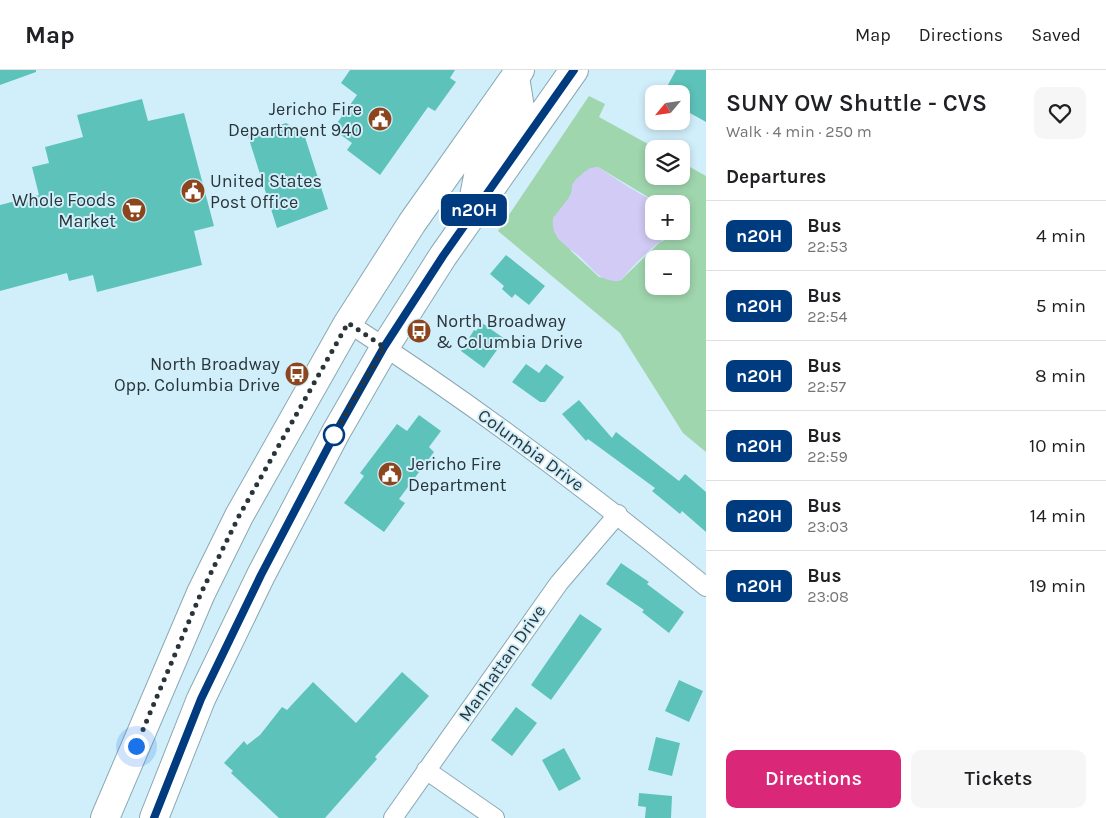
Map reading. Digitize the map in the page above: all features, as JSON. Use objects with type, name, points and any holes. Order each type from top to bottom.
[{"type":"main road","points":[[154,818],[201,699],[261,575],[336,432],[384,347],[471,215],[574,70]]},
{"type":"main road","points":[[471,215],[481,161],[520,108],[517,74]]},
{"type":"main road","points":[[105,818],[201,593],[239,516],[348,323],[412,223],[517,74]]},
{"type":"street","name":"Columbia Drive","points":[[348,323],[498,424],[618,514],[706,587]]},
{"type":"street","name":"Manhattan Drive","points":[[393,818],[559,583],[618,514]]},
{"type":"street","points":[[426,770],[495,818]]},
{"type":"green space","points":[[589,96],[605,104],[599,117],[645,142],[645,185],[690,185],[690,167],[706,176],[706,452],[683,433],[620,333],[498,231]],"holes":[[[598,167],[645,195],[690,195],[690,240],[665,240],[660,242],[652,250],[690,250],[690,295],[645,295],[645,257],[621,280],[599,277],[571,251],[553,218],[567,202],[577,181],[592,168]]]},
{"type":"shaded area","points":[[598,167],[645,196],[645,240],[664,240],[650,250],[645,250],[645,255],[620,281],[612,281],[601,277],[578,255],[563,244],[554,231],[553,218],[571,195],[572,185],[576,179],[590,168]]},
{"type":"building","points":[[0,70],[36,70],[36,72],[0,85]]},
{"type":"building","name":"Jericho Fire Department 940","points":[[350,70],[455,70],[450,78],[456,82],[435,111],[428,107],[380,175],[347,150],[352,143],[341,135],[343,131],[335,126],[357,95],[341,83]]},
{"type":"building","points":[[676,70],[706,70],[706,122],[690,113],[690,85],[668,85]]},
{"type":"building","points":[[142,99],[148,121],[184,113],[214,226],[194,231],[202,265],[97,292],[93,275],[69,281],[67,273],[0,291],[0,205],[39,195],[32,167],[49,163],[45,147],[83,137],[77,115]]},
{"type":"building","points":[[286,123],[304,134],[328,209],[277,228],[248,136]]},
{"type":"building","points":[[506,255],[545,286],[529,305],[515,294],[512,298],[502,289],[504,286],[490,274]]},
{"type":"building","points":[[482,323],[505,339],[484,368],[461,351],[474,330],[476,331]]},
{"type":"building","points":[[526,364],[539,373],[546,364],[564,377],[545,402],[540,402],[512,382]]},
{"type":"building","points":[[579,400],[612,438],[616,432],[679,481],[685,474],[706,492],[706,532],[682,511],[680,514],[652,491],[655,488],[588,439],[586,441],[562,414]]},
{"type":"building","name":"Jericho Fire Department","points":[[419,415],[441,431],[429,447],[434,452],[399,499],[405,503],[384,532],[344,503],[364,476],[360,473],[397,424],[407,431]]},
{"type":"building","points":[[621,563],[649,582],[647,584],[684,612],[669,633],[642,612],[644,610],[606,584]]},
{"type":"building","points":[[580,614],[602,629],[551,700],[531,685]]},
{"type":"building","points":[[402,672],[429,696],[375,757],[377,759],[325,818],[279,818],[231,773],[233,771],[224,763],[244,741],[247,745],[260,735],[282,707],[287,710],[313,682],[356,723]]},
{"type":"building","points":[[679,680],[703,691],[689,722],[665,711]]},
{"type":"building","points":[[516,707],[537,723],[512,756],[491,740]]},
{"type":"building","points":[[656,737],[680,743],[672,776],[648,770]]},
{"type":"building","points":[[564,748],[581,779],[559,791],[542,760]]},
{"type":"building","points":[[639,793],[672,796],[671,818],[645,818],[646,807],[638,806]]},
{"type":"bus line","name":"n20H","points":[[154,818],[201,699],[261,575],[336,432],[384,347],[443,256],[574,70]]},
{"type":"place","name":"Jericho Fire Department 940","points":[[380,119]]},
{"type":"place","name":"United States Post Office","points":[[193,191]]},
{"type":"place","name":"Whole Foods Market","points":[[134,210]]},
{"type":"place","name":"North Broadway & Columbia Drive","points":[[419,331]]},
{"type":"place","name":"North Broadway Opp. Columbia Drive","points":[[297,374]]},
{"type":"place","name":"Jericho Fire Department","points":[[390,474]]},
{"type":"route","points":[[136,746],[201,593],[239,516],[348,323],[384,347],[334,435]]}]
